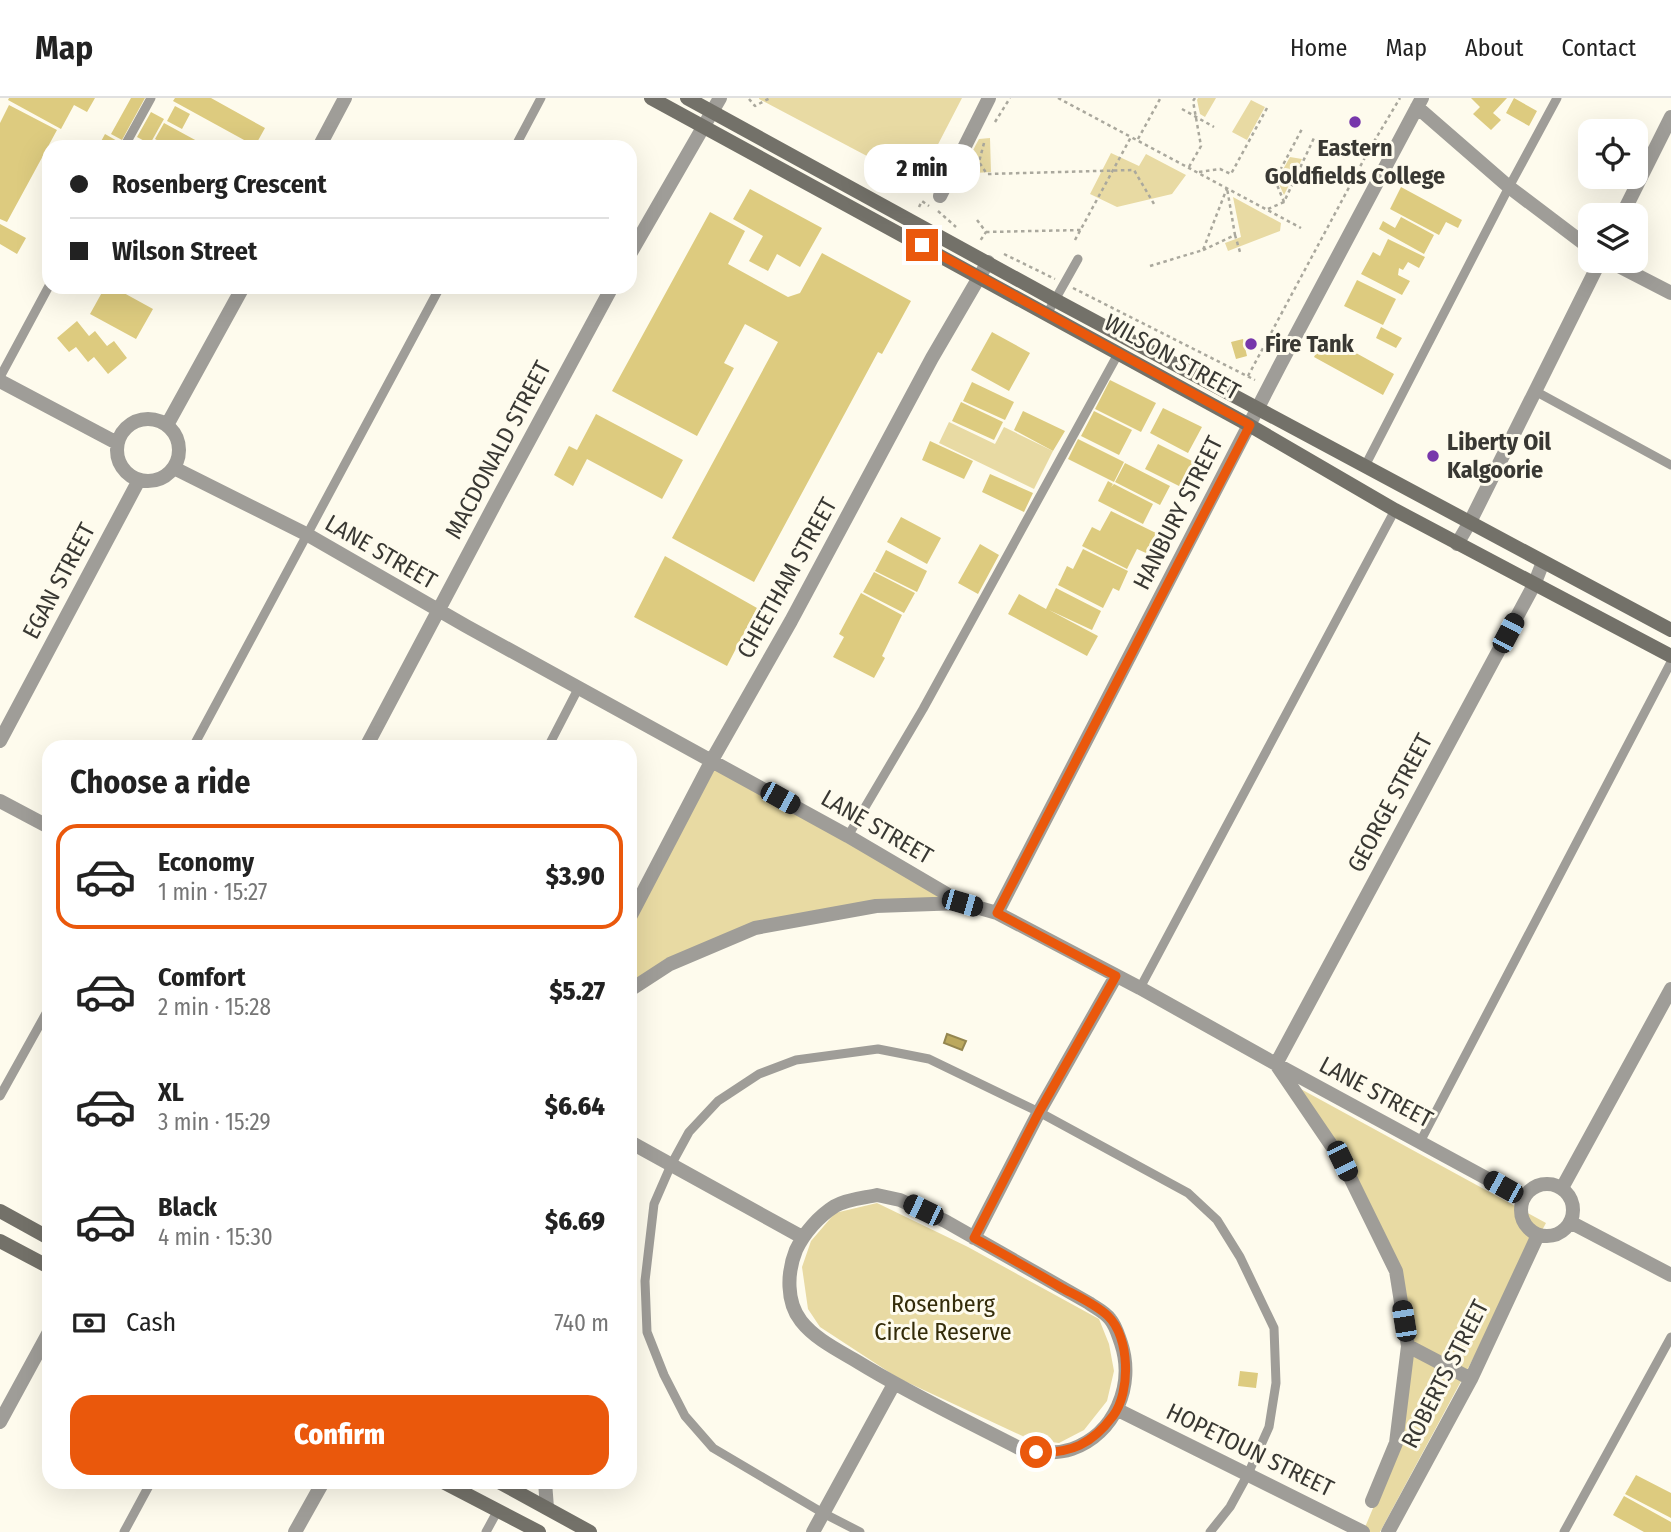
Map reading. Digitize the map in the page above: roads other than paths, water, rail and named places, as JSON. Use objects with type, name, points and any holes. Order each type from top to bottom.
[{"type":"street","points":[[323,140],[345,98]]},
{"type":"street","name":"WILSON STREET","points":[[651,98],[1250,425],[1457,544],[1671,656]]},
{"type":"street","name":"WILSON STREET","points":[[687,98],[1055,300],[1671,630]]},
{"type":"street","points":[[637,242],[720,98]]},
{"type":"street","points":[[939,203],[989,98]]},
{"type":"street","points":[[1420,103],[1509,187],[1578,238]]},
{"type":"street","name":"HANBURY STREET","points":[[997,913],[1420,103]]},
{"type":"street","points":[[1628,203],[1671,117]]},
{"type":"street","name":"CHEETHAM STREET","points":[[637,904],[712,760],[791,621],[932,358],[988,262]]},
{"type":"street","points":[[1457,544],[1594,273]]},
{"type":"street","points":[[1632,273],[1671,293]]},
{"type":"street","points":[[167,425],[239,294]]},
{"type":"street","name":"MACDONALD STREET","points":[[370,740],[608,294]]},
{"type":"street","points":[[0,379],[117,443]]},
{"type":"street","points":[[149,418],[162,422],[174,432],[179,446],[179,457],[174,468],[161,479],[139,480],[125,472],[118,462],[117,443],[121,433],[134,422],[149,418]]},
{"type":"street","name":"LANE STREET","points":[[174,468],[308,535],[438,611],[848,836],[962,903],[997,913],[1523,1198]]},
{"type":"street","name":"EGAN STREET","points":[[0,741],[139,480]]},
{"type":"street","name":"GEORGE STREET","points":[[1276,1064],[1534,585],[1543,562]]},
{"type":"street","points":[[0,800],[42,823]]},
{"type":"street","points":[[637,985],[670,964],[755,928],[876,906],[962,903]]},
{"type":"street","points":[[974,1238],[1039,1112],[1116,976]]},
{"type":"street","points":[[1562,1188],[1671,989]]},
{"type":"street","points":[[1276,1064],[1342,1161],[1396,1271],[1408,1346],[1396,1443],[1372,1501]]},
{"type":"street","points":[[637,1146],[802,1237]]},
{"type":"street","points":[[1548,1183],[1562,1188],[1574,1207],[1570,1222],[1553,1236],[1538,1235],[1522,1220],[1523,1198],[1540,1184],[1548,1183]]},
{"type":"street","points":[[877,1195],[900,1200],[974,1238],[1088,1303],[1108,1317],[1116,1329],[1126,1358],[1123,1392],[1118,1410],[1102,1430],[1073,1449],[1054,1453],[1019,1448],[894,1384],[813,1334],[800,1320],[793,1306],[789,1282],[791,1262],[802,1237],[836,1206],[877,1195]]},
{"type":"street","points":[[0,1211],[42,1234]]},
{"type":"street","points":[[1570,1222],[1671,1275]]},
{"type":"street","name":"ROBERTS STREET","points":[[1388,1532],[1471,1380],[1538,1235]]},
{"type":"street","points":[[0,1241],[42,1263]]},
{"type":"street","points":[[0,1422],[42,1345]]},
{"type":"street","points":[[1408,1346],[1471,1380]]},
{"type":"street","points":[[813,1532],[894,1384]]},
{"type":"street","name":"HOPETOUN STREET","points":[[1118,1410],[1363,1532]]},
{"type":"street","points":[[295,1532],[319,1489]]},
{"type":"street","points":[[457,1489],[539,1532]]},
{"type":"street","points":[[512,1489],[590,1532]]},
{"type":"street","points":[[546,1489],[547,1508]]},
{"type":"lane","points":[[128,140],[150,98]]},
{"type":"lane","points":[[519,140],[541,98]]},
{"type":"lane","points":[[1365,466],[1557,98]]},
{"type":"lane","points":[[1047,314],[1078,258]]},
{"type":"lane","points":[[0,379],[45,294]]},
{"type":"lane","points":[[197,740],[436,294]]},
{"type":"lane","points":[[848,836],[923,709],[1118,354]]},
{"type":"lane","points":[[1535,391],[1671,465]]},
{"type":"lane","points":[[1140,989],[1395,510]]},
{"type":"lane","points":[[1420,1142],[1671,662]]},
{"type":"lane","points":[[552,740],[578,689]]},
{"type":"lane","points":[[0,1096],[42,1021]]},
{"type":"lane","points":[[860,1532],[713,1448],[685,1416],[664,1375],[647,1332],[645,1281],[654,1204],[671,1165],[690,1132],[718,1101],[759,1074],[796,1060],[878,1049],[929,1059],[1039,1112],[1188,1193],[1217,1220],[1240,1257],[1273,1328],[1276,1382],[1269,1427],[1230,1507],[1210,1532]]},
{"type":"lane","points":[[1564,1532],[1671,1338]]},
{"type":"lane","points":[[124,1532],[147,1489]]},
{"type":"lane","points":[[486,1532],[498,1510]]},
{"type":"place","name":"Eastern Goldfields College","points":[[1355,122]]},
{"type":"place","name":"Fire Tank","points":[[1251,344]]},
{"type":"place","name":"Liberty Oil Kalgoorie","points":[[1433,456]]},
{"type":"park label","name":"Rosenberg Circle Reserve","points":[[943,1318]]}]
